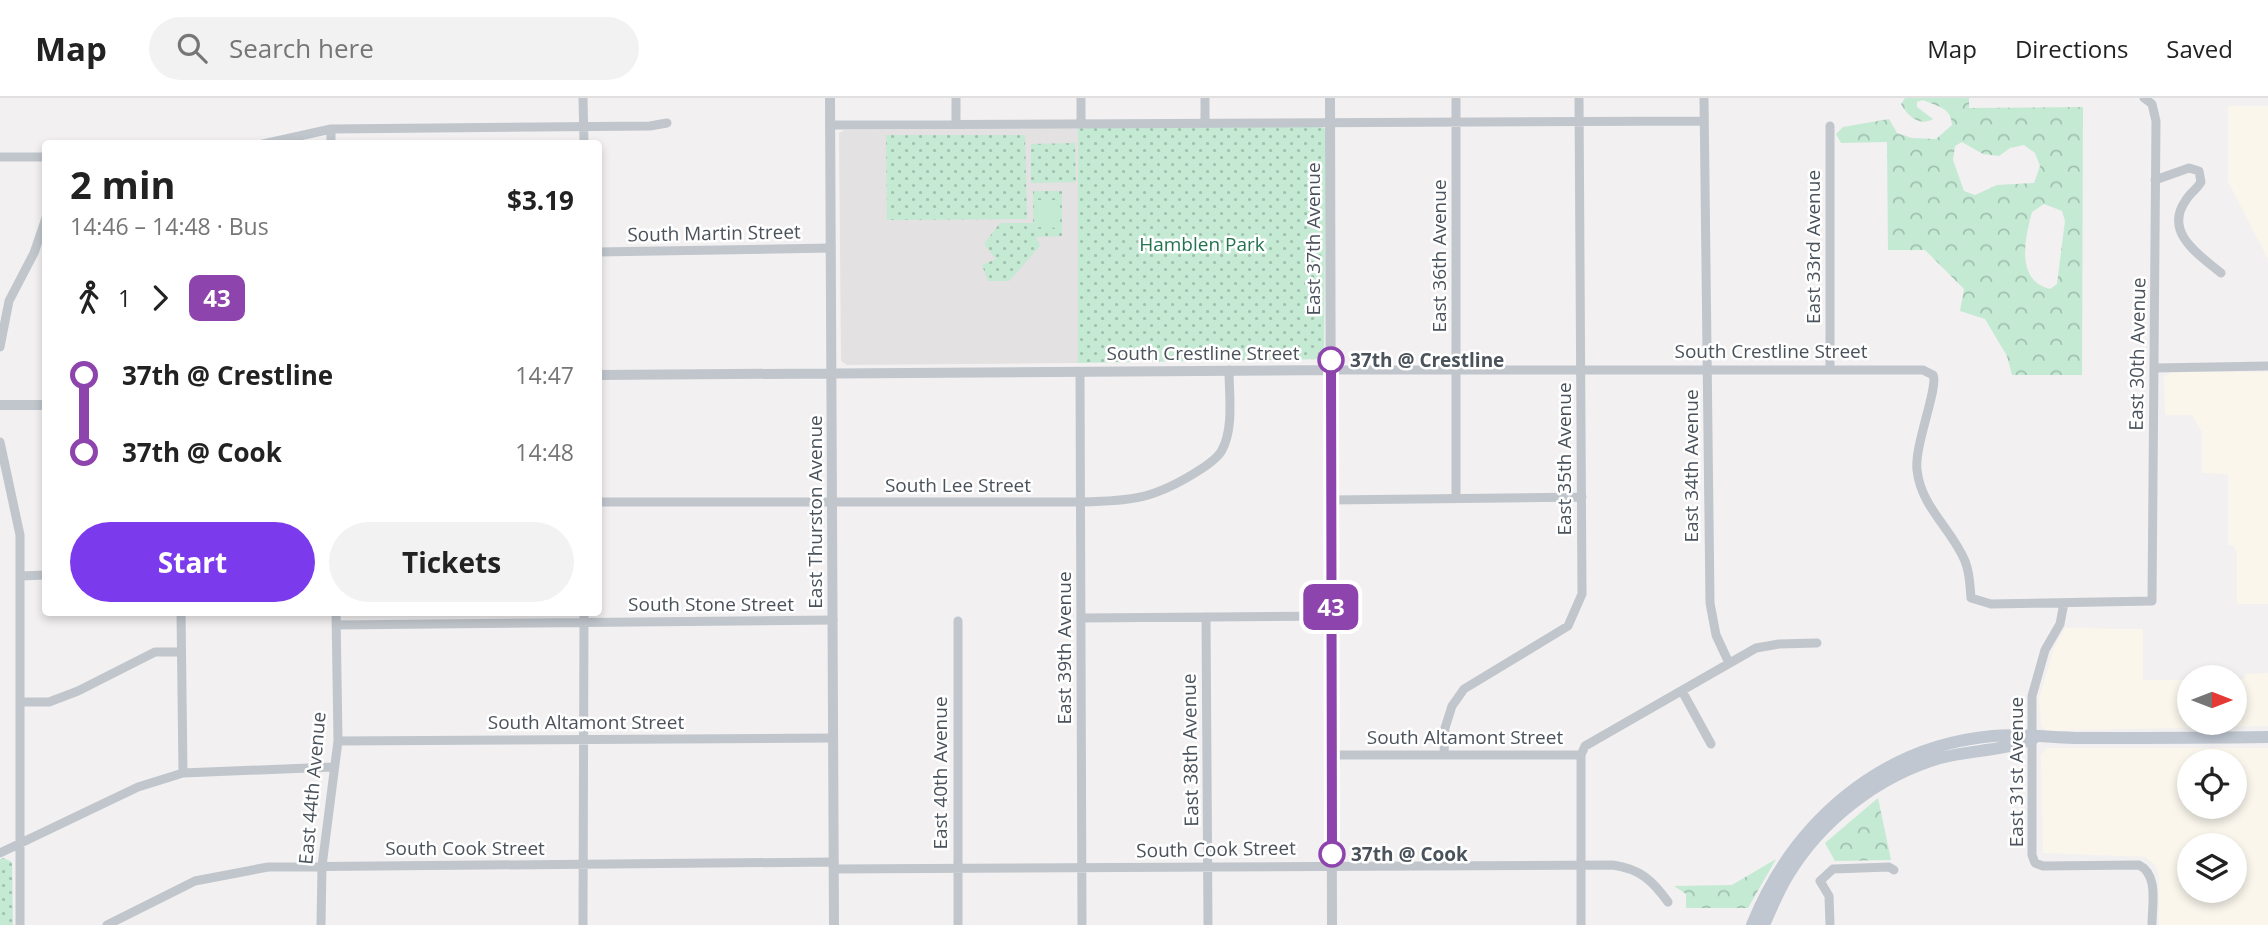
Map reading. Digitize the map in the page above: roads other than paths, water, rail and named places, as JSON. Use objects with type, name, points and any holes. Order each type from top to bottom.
[{"type":"main road","points":[[1752,925],[1762,899],[1793,848],[1817,820],[1851,790],[1885,768],[1934,748],[1992,736],[2021,735],[2034,738],[2268,737]]},
{"type":"main road","points":[[1764,925],[1787,876],[1821,833],[1848,806],[1877,786],[1938,759],[2020,744],[2034,738]]},
{"type":"street","points":[[583,98],[584,140]]},
{"type":"street","name":"East Thurston Avenue","points":[[830,98],[834,925]]},
{"type":"street","points":[[956,98],[956,124]]},
{"type":"street","points":[[1080,98],[1081,124]]},
{"type":"street","points":[[1205,98],[1205,122]]},
{"type":"street","name":"East 37th Avenue","points":[[1330,98],[1332,925]]},
{"type":"street","name":"East 36th Avenue","points":[[1456,98],[1456,498]]},
{"type":"street","name":"East 35th Avenue","points":[[1444,754],[1445,728],[1452,706],[1464,689],[1568,626],[1582,594],[1579,98]]},
{"type":"street","name":"East 34th Avenue","points":[[1704,98],[1710,603],[1716,635],[1729,663]]},
{"type":"street","name":"East 30th Avenue","points":[[2064,603],[2152,601],[2155,121],[2152,104],[2144,98]]},
{"type":"street","points":[[830,125],[1704,121]]},
{"type":"street","points":[[282,140],[331,130],[584,127],[667,123]]},
{"type":"street","name":"East 33rd Avenue","points":[[1830,126],[1830,368]]},
{"type":"street","points":[[331,130],[331,140]]},
{"type":"street","points":[[0,157],[42,157]]},
{"type":"street","points":[[2155,180],[2189,168],[2199,171],[2201,182],[2181,208],[2180,228],[2186,244],[2221,273]]},
{"type":"street","points":[[0,347],[9,301],[34,253],[42,230]]},
{"type":"street","name":"South Martin Street","points":[[602,252],[831,248]]},
{"type":"street","points":[[2155,368],[2268,366]]},
{"type":"street","name":"South Crestline Street","points":[[602,375],[1229,370],[1909,369],[1933,375],[1936,385],[1919,439],[1917,471],[1932,512],[1965,561],[1971,598],[1991,604],[2064,603]]},
{"type":"street","name":"South Lee Street","points":[[602,502],[1081,502],[1124,501],[1154,495],[1205,467],[1222,452],[1228,429],[1229,370]]},
{"type":"street","name":"East 39th Avenue","points":[[1080,372],[1083,925]]},
{"type":"street","points":[[0,405],[42,405]]},
{"type":"street","points":[[0,442],[17,512],[21,576],[20,925]]},
{"type":"street","points":[[1331,500],[1582,497]]},
{"type":"street","points":[[21,576],[42,575]]},
{"type":"street","name":"East 31st Avenue","points":[[2064,603],[2060,624],[2050,640],[2036,675],[2031,708],[2034,738],[2035,863],[2043,866],[2139,865],[2147,869],[2152,877],[2152,925]]},
{"type":"street","points":[[181,616],[183,773]]},
{"type":"street","name":"East 44th Avenue","points":[[321,925],[322,866],[332,767],[338,741],[336,616]]},
{"type":"street","points":[[1082,618],[1331,616]]},
{"type":"street","points":[[583,925],[584,617]]},
{"type":"street","name":"South Stone Street","points":[[336,625],[584,617],[833,620]]},
{"type":"street","name":"East 38th Avenue","points":[[1206,617],[1208,925]]},
{"type":"street","name":"East 40th Avenue","points":[[958,621],[958,925]]},
{"type":"street","name":"South Altamont Street","points":[[1332,755],[1581,755],[1585,746],[1756,648],[1779,643],[1817,643]]},
{"type":"street","points":[[22,702],[49,702],[78,691],[155,652],[180,652]]},
{"type":"street","points":[[1682,691],[1712,744]]},
{"type":"street","name":"South Altamont Street","points":[[338,741],[833,738]]},
{"type":"street","points":[[1581,755],[1581,925]]},
{"type":"street","points":[[0,853],[138,788],[183,773],[332,767]]},
{"type":"street","name":"South Cook Street","points":[[107,925],[195,881],[268,867],[322,866],[583,864],[1082,869],[1582,865],[1634,868],[1652,880],[1668,902]]},
{"type":"street","points":[[1830,925],[1829,896],[1820,881],[1833,869],[1889,867],[1894,870]]},
{"type":"place","name":"37th @ Crestline","points":[[1331,360]]},
{"type":"place","name":"37th @ Cook","points":[[1332,854]]},
{"type":"park label","name":"Hamblen Park","points":[[1202,244]]}]
